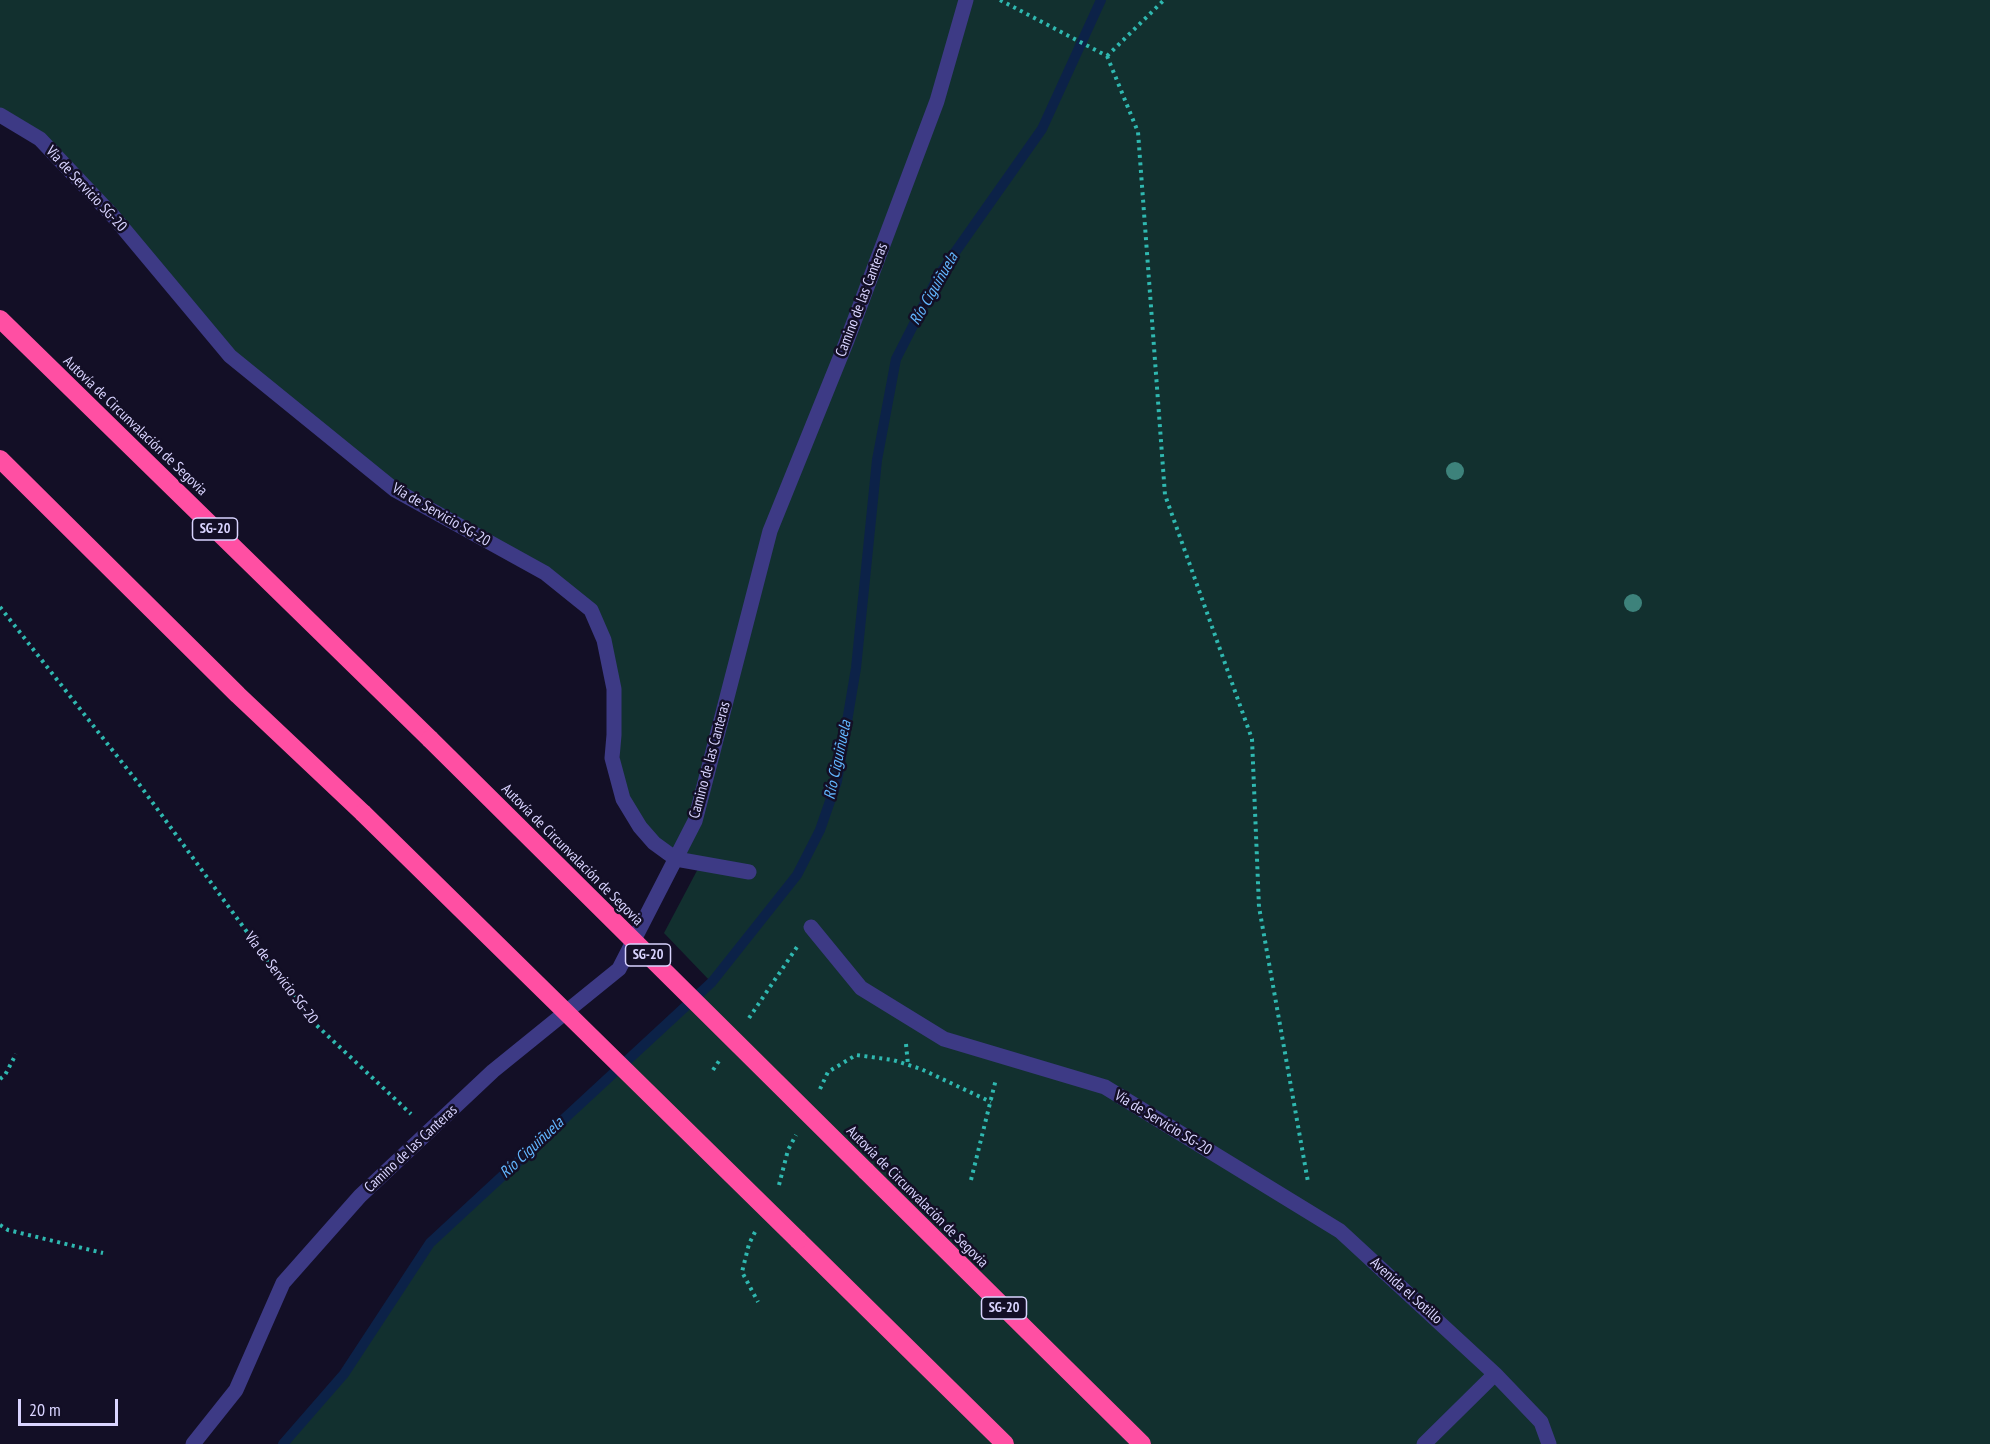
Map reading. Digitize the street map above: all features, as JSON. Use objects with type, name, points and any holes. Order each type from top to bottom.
[{"type":"highway","name":"Autovía de Circunvalación de Segovia","points":[[0,319],[430,740],[1142,1444]]},
{"type":"highway","points":[[0,459],[238,695],[363,813],[1005,1444]]},
{"type":"street","name":"Camino de las Canteras","points":[[193,1444],[236,1390],[283,1283],[360,1196],[493,1071],[619,969],[695,821],[770,531],[846,343],[937,101],[966,0]]},
{"type":"street","name":"Vía de Servicio SG-20","points":[[0,116],[40,139],[113,216],[230,356],[395,490],[545,573],[591,610],[604,640],[614,689],[612,759],[622,799],[640,827],[654,843],[676,859],[749,872]]},
{"type":"street","name":"Vía de Servicio SG-20","points":[[811,927],[861,988],[944,1039],[1105,1088],[1314,1215]]},
{"type":"street","name":"Avenida el Sotillo","points":[[1314,1215],[1340,1231],[1495,1374],[1541,1422],[1549,1444]]},
{"type":"street","points":[[1424,1444],[1495,1374]]},
{"type":"path","points":[[1000,0],[1107,56],[1138,132],[1165,495],[1252,740],[1259,907],[1314,1215]]},
{"type":"path","points":[[1107,56],[1164,0]]},
{"type":"path","name":"Vía de Servicio SG-20","points":[[0,607],[139,784],[312,1021],[429,1131]]},
{"type":"path","points":[[746,1022],[811,927]]},
{"type":"path","points":[[0,1079],[5,1075],[16,1054]]},
{"type":"path","points":[[972,1180],[1002,1057]]},
{"type":"path","points":[[713,1070],[720,1061]]},
{"type":"path","points":[[0,1226],[8,1230],[103,1253]]},
{"type":"green space","points":[[0,0],[1990,0],[1990,1444],[283,1444],[344,1374],[430,1243],[711,982],[664,933],[701,863],[676,859],[623,799],[614,689],[591,610],[545,573],[395,490],[230,356],[40,139],[0,115]]},
{"type":"waterway","name":"Río Ciguiñuela","points":[[283,1444],[344,1374],[430,1243],[712,982],[797,875],[820,830],[837,781],[856,668],[877,460],[896,359],[939,275],[1042,129],[1101,0]]}]
